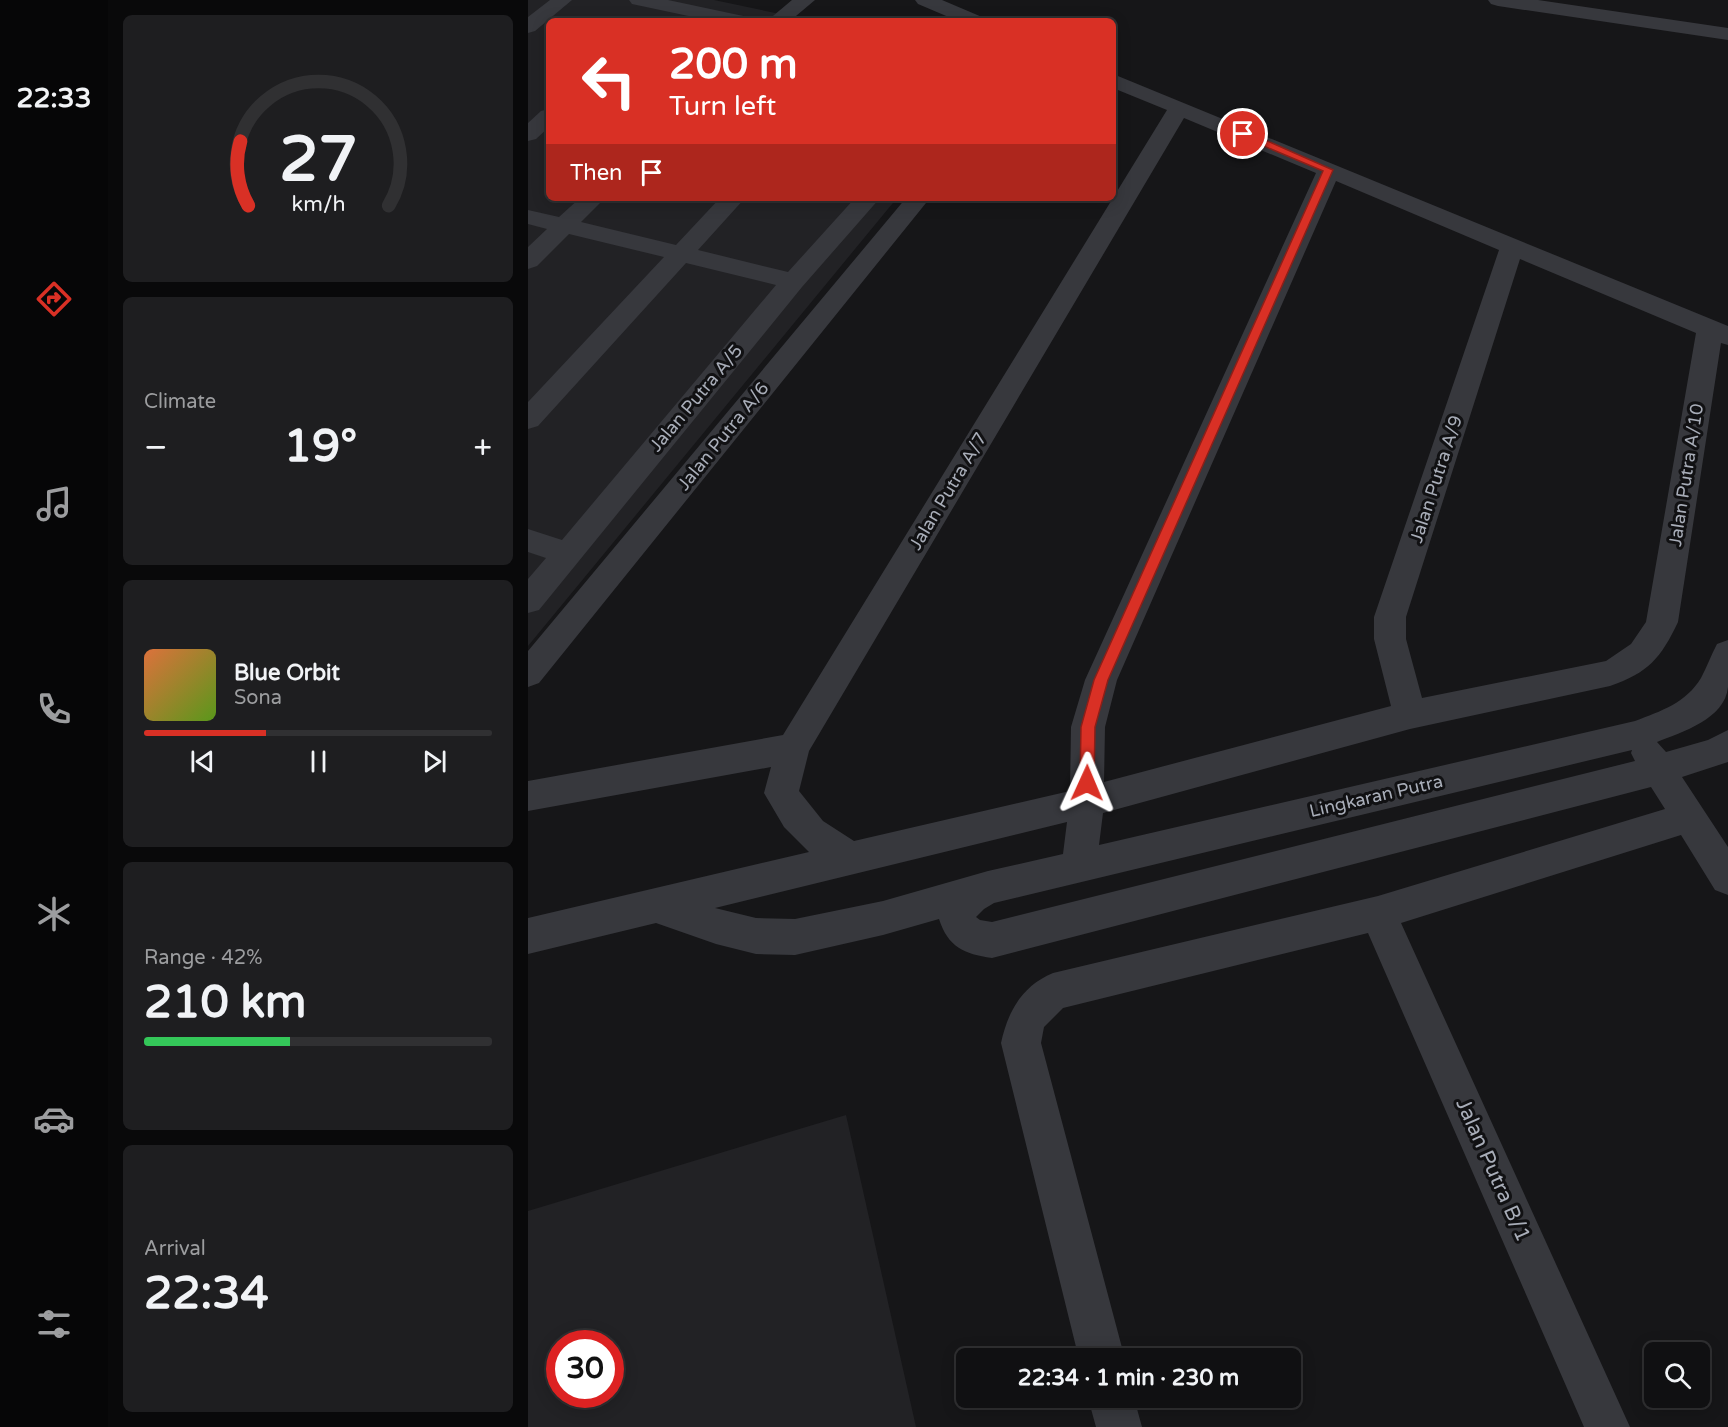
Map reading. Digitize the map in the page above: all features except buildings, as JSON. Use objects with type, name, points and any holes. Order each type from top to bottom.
[{"type":"street","points":[[528,27],[562,0]]},
{"type":"street","points":[[639,0],[726,18]]},
{"type":"street","points":[[781,18],[805,0]]},
{"type":"street","points":[[924,0],[968,18]]},
{"type":"street","points":[[1498,0],[1728,34]]},
{"type":"street","points":[[664,18],[676,8]]},
{"type":"street","points":[[1116,81],[1719,332]]},
{"type":"street","name":"Jalan Putra A/7","points":[[853,859],[820,842],[796,820],[781,793],[793,748],[1179,108]]},
{"type":"street","points":[[528,134],[546,119]]},
{"type":"street","points":[[1079,867],[1087,802],[1088,727],[1101,680],[1329,170]]},
{"type":"street","points":[[528,261],[590,201]]},
{"type":"street","points":[[528,418],[730,201]]},
{"type":"street","name":"Jalan Putra A/5","points":[[528,601],[793,281],[865,201]]},
{"type":"street","name":"Jalan Putra A/6","points":[[528,674],[916,201]]},
{"type":"street","points":[[528,217],[793,281]]},
{"type":"street","name":"Jalan Putra A/9","points":[[1410,715],[1390,639],[1390,617],[1512,246]]},
{"type":"street","name":"Jalan Putra A/10","points":[[528,936],[1087,802],[1410,715],[1610,674],[1629,666],[1651,648],[1662,622],[1719,332]]},
{"type":"street","points":[[528,540],[567,553]]},
{"type":"street","name":"Lingkaran Putra","points":[[988,888],[1636,735],[1679,719],[1697,709],[1709,696],[1728,653]]},
{"type":"street","points":[[1636,735],[1728,878]]},
{"type":"street","points":[[988,888],[963,901],[957,912],[957,921],[969,936],[979,940],[992,940],[1658,770],[1718,750],[1728,744]]},
{"type":"street","points":[[528,796],[793,748]]},
{"type":"street","points":[[1098,1348],[1021,1043],[1025,1020],[1035,1006],[1053,992],[1378,913],[1689,817]]},
{"type":"street","points":[[655,905],[716,926],[756,936],[795,937],[883,918],[988,888]]},
{"type":"street","name":"Jalan Putra B/1","points":[[1378,913],[1607,1427]]},
{"type":"street","points":[[1114,1408],[1119,1427]]},
{"type":"shaded area","points":[[528,0],[714,0],[799,18],[546,18],[546,201],[895,201],[528,646]]},
{"type":"shaded area","points":[[846,1115],[916,1427],[528,1427],[528,1211]]},
{"type":"route","points":[[1087,783],[1088,727],[1101,680],[1329,170],[1243,134]]}]
